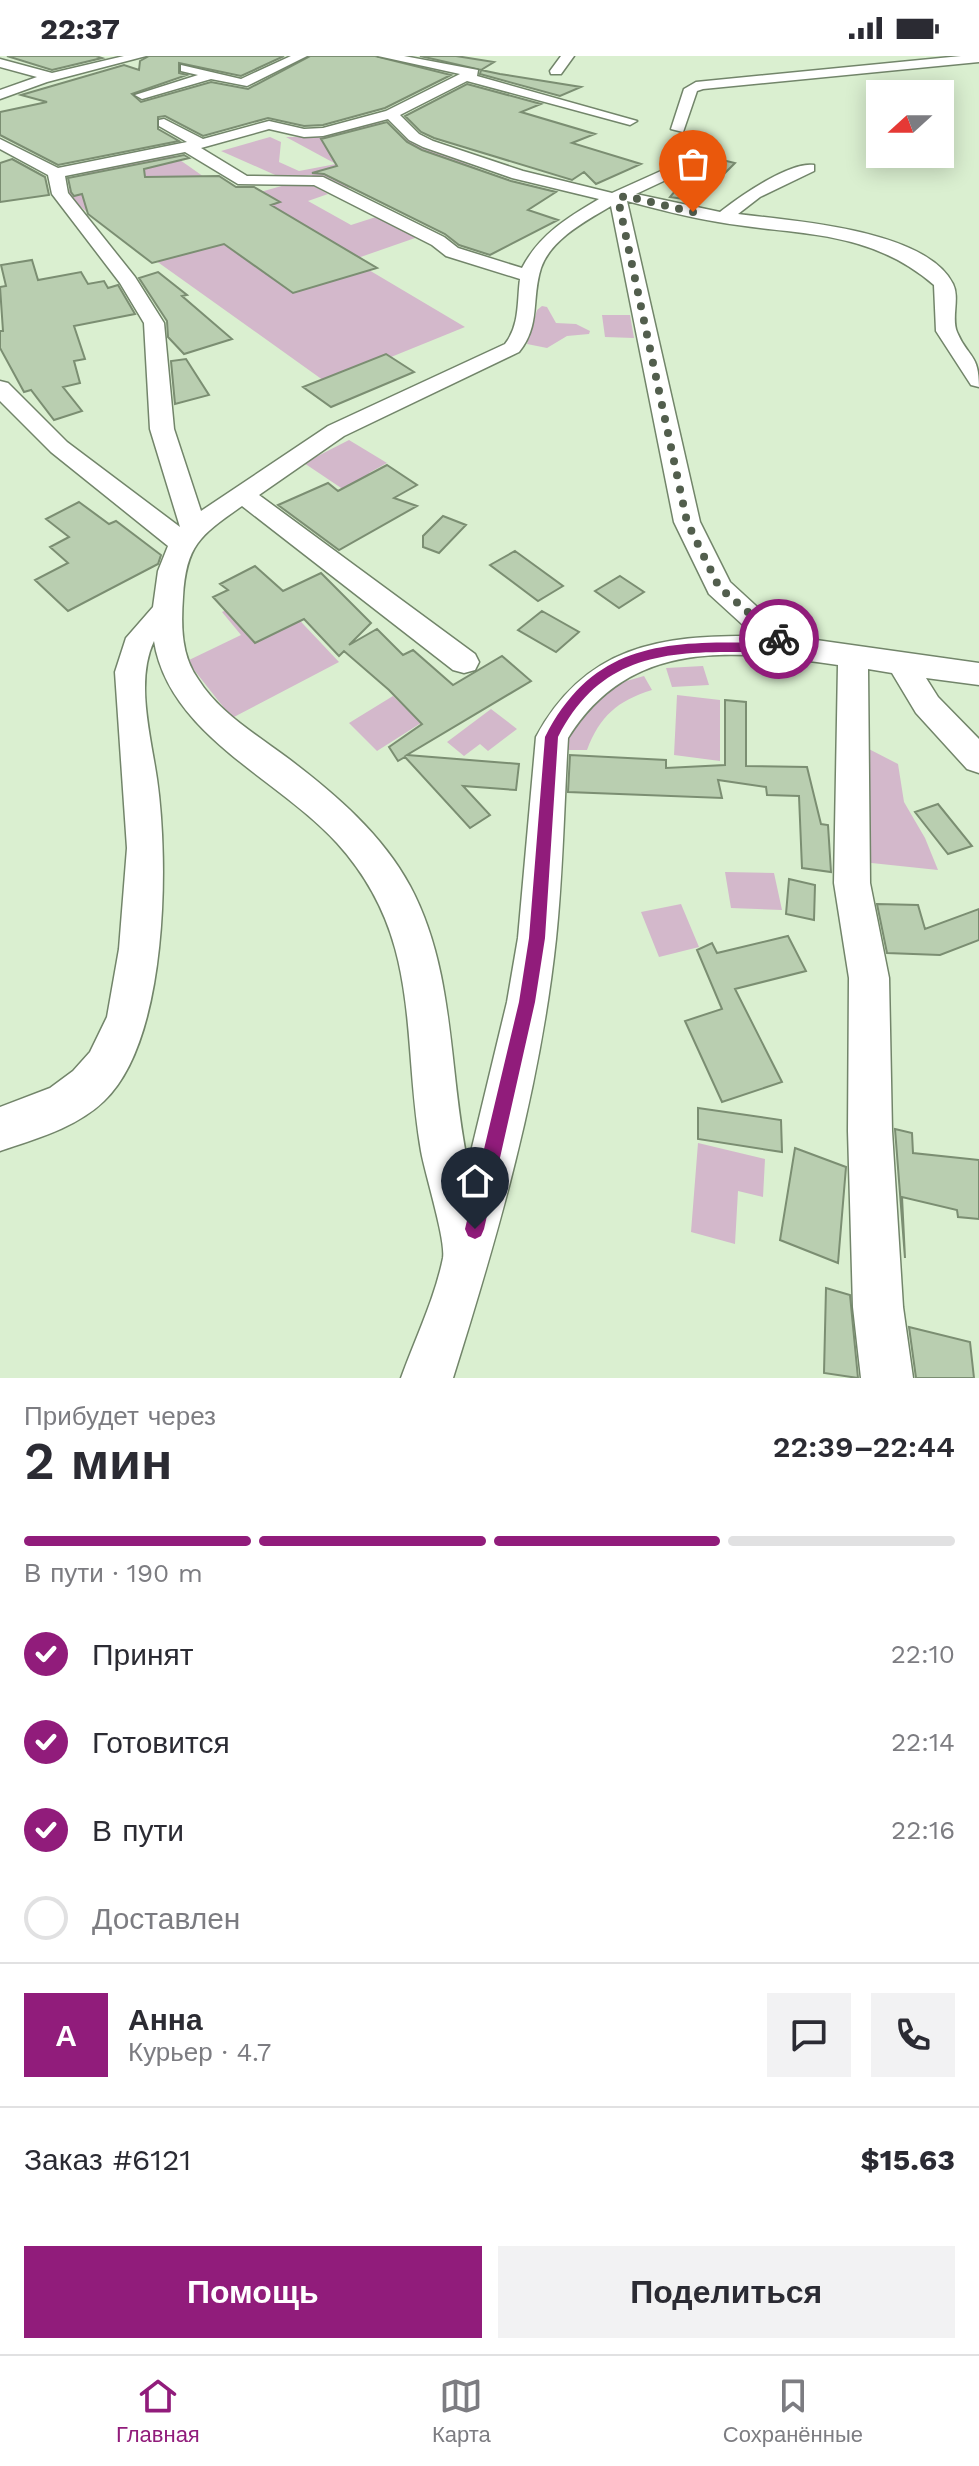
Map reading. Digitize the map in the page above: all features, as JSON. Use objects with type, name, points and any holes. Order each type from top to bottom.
[{"type":"lane","points":[[0,95],[52,77],[140,56]]},
{"type":"lane","points":[[167,62],[214,56]]},
{"type":"lane","points":[[167,62],[242,83],[301,56]]},
{"type":"lane","points":[[0,143],[56,173],[194,145],[269,125],[317,133],[391,114],[473,73],[429,59],[384,56]]},
{"type":"lane","points":[[556,71],[568,56]]},
{"type":"lane","points":[[678,129],[691,89],[701,85],[979,58]]},
{"type":"lane","points":[[0,63],[52,77]]},
{"type":"lane","points":[[142,95],[198,81],[209,74]]},
{"type":"lane","points":[[466,77],[630,121]]},
{"type":"lane","points":[[391,114],[414,137],[428,144],[518,175],[722,218],[844,233],[893,250],[929,270],[945,288],[946,331],[979,380]]},
{"type":"lane","points":[[164,123],[244,181],[317,180],[438,241],[452,252],[530,276]]},
{"type":"lane","points":[[187,535],[336,431],[512,348],[524,330],[530,276],[540,249],[548,239],[597,206],[621,198],[712,153]]},
{"type":"lane","points":[[722,218],[754,194],[808,168]]},
{"type":"lane","points":[[56,173],[60,194],[128,281],[154,323],[162,429],[187,535],[164,614],[171,654],[179,676],[226,733],[304,789],[335,818],[388,881],[406,918],[424,984],[444,1159],[468,1255]]},
{"type":"lane","points":[[621,198],[687,522],[696,547],[708,571],[730,598],[770,633],[795,648]]},
{"type":"lane","points":[[0,388],[59,447],[187,535]]},
{"type":"lane","points":[[242,494],[464,662]]},
{"type":"lane","points":[[0,1129],[65,1105],[79,1095],[102,1072],[127,1028],[136,974],[145,817],[131,667],[143,634],[164,614]]},
{"type":"lane","points":[[427,1378],[468,1255],[501,1125],[527,1002],[537,938],[552,737],[566,710],[599,677],[655,652],[679,647],[795,648],[979,674]]},
{"type":"lane","points":[[853,658],[852,883],[869,978],[878,1307],[887,1378]]},
{"type":"lane","points":[[903,665],[927,705],[979,760]]},
{"type":"shaded area","points":[[386,122],[406,139],[484,171],[417,202],[365,184],[343,189],[311,175],[282,178],[221,151],[270,137],[281,142],[279,162],[299,171],[336,164],[286,137],[313,137],[349,126]]},
{"type":"shaded area","points":[[170,153],[207,179],[162,203],[96,220],[63,191],[94,184],[83,174]]},
{"type":"shaded area","points":[[303,180],[328,194],[308,201],[351,225],[379,216],[418,237],[352,260],[465,327],[327,383],[110,228],[207,207]]},
{"type":"shaded area","points":[[547,307],[556,323],[576,324],[590,331],[589,334],[567,336],[547,348],[527,344],[537,310]]},
{"type":"shaded area","points":[[602,315],[630,315],[634,338],[605,337]]},
{"type":"shaded area","points":[[349,440],[387,463],[369,473],[389,486],[362,502],[304,463]]},
{"type":"shaded area","points":[[270,589],[339,662],[232,718],[187,661],[241,635],[222,612]]},
{"type":"shaded area","points":[[703,666],[709,685],[672,687],[666,668]]},
{"type":"shaded area","points":[[644,676],[652,690],[629,699],[611,711],[587,750],[558,750],[609,686]]},
{"type":"shaded area","points":[[677,695],[720,700],[720,761],[674,755]]},
{"type":"shaded area","points":[[393,696],[421,723],[377,751],[349,723]]},
{"type":"shaded area","points":[[491,709],[517,729],[488,751],[480,744],[464,756],[447,742]]},
{"type":"shaded area","points":[[863,746],[898,764],[904,802],[925,838],[938,870],[862,862]]},
{"type":"shaded area","points":[[725,872],[774,873],[782,910],[731,908]]},
{"type":"shaded area","points":[[681,904],[699,947],[659,957],[641,912]]},
{"type":"shaded area","points":[[698,1143],[765,1159],[763,1197],[738,1191],[735,1244],[691,1232]]},
{"type":"building","points":[[7,56],[96,56],[102,58],[52,70]]},
{"type":"building","points":[[149,56],[284,56],[241,76],[179,63],[179,73],[187,75],[132,94],[141,102],[211,82],[248,89],[310,56],[375,56],[451,75],[385,108],[323,125],[304,126],[268,118],[203,136],[165,116],[158,117],[158,129],[179,141],[58,165],[0,135],[0,112],[47,102],[21,95],[124,65],[139,70],[140,61]]},
{"type":"building","points":[[420,56],[456,56],[494,62],[481,70]]},
{"type":"building","points":[[481,70],[581,87],[560,96],[480,74]]},
{"type":"building","points":[[467,84],[541,104],[521,112],[595,134],[572,143],[641,164],[596,184],[584,172],[572,180],[434,138],[421,132],[405,116]]},
{"type":"building","points":[[387,122],[407,142],[422,150],[511,181],[556,192],[528,210],[558,220],[490,255],[459,245],[445,234],[324,174],[312,173],[337,166],[321,139]]},
{"type":"building","points":[[184,155],[189,158],[144,169],[145,177],[219,176],[236,187],[254,187],[280,202],[271,205],[377,268],[293,293],[224,244],[152,263],[88,214],[82,194],[74,196],[71,192],[68,178]]},
{"type":"building","points":[[12,159],[45,177],[49,195],[0,202],[0,163]]},
{"type":"building","points":[[718,159],[735,163],[697,201],[670,197],[692,171]]},
{"type":"building","points":[[32,260],[38,280],[81,272],[88,284],[104,281],[108,288],[118,285],[135,314],[74,326],[85,359],[74,361],[80,383],[63,387],[82,411],[54,420],[31,390],[24,392],[0,348],[0,331],[3,331],[0,287],[6,286],[1,265]]},
{"type":"building","points":[[158,272],[187,295],[182,296],[232,339],[184,354],[168,337],[167,321],[139,278]]},
{"type":"building","points":[[386,354],[414,372],[331,407],[303,387]]},
{"type":"building","points":[[186,359],[209,395],[175,404],[171,361]]},
{"type":"building","points":[[387,465],[417,485],[394,498],[417,506],[339,550],[278,505],[328,483],[338,491]]},
{"type":"building","points":[[79,502],[109,524],[116,521],[161,555],[158,564],[68,611],[35,580],[68,563],[50,547],[69,537],[46,519]]},
{"type":"building","points":[[443,516],[466,525],[439,553],[423,547],[423,536]]},
{"type":"building","points":[[515,551],[563,586],[538,601],[490,565]]},
{"type":"building","points":[[255,566],[283,591],[321,573],[371,623],[349,645],[377,629],[403,655],[413,650],[453,685],[502,656],[531,681],[407,755],[519,764],[516,790],[463,786],[490,815],[470,828],[405,757],[398,761],[389,747],[422,724],[389,690],[344,651],[339,656],[304,619],[255,643],[213,597],[228,590],[220,584]]},
{"type":"building","points":[[620,576],[644,592],[619,608],[595,591]]},
{"type":"building","points":[[542,611],[579,632],[556,652],[518,630]]},
{"type":"building","points":[[725,700],[746,702],[746,766],[807,767],[821,824],[828,825],[831,872],[802,868],[799,796],[767,795],[766,787],[718,780],[722,798],[568,792],[570,755],[666,760],[666,768],[725,765]]},
{"type":"building","points":[[938,804],[972,846],[948,854],[915,812]]},
{"type":"building","points":[[789,879],[815,885],[814,920],[786,914]]},
{"type":"building","points":[[877,904],[918,905],[925,929],[979,909],[979,940],[940,955],[887,953]]},
{"type":"building","points":[[788,936],[806,971],[735,989],[782,1082],[722,1102],[685,1021],[722,1009],[697,950],[712,943],[717,953]]},
{"type":"building","points":[[698,1108],[781,1120],[782,1152],[698,1139]]},
{"type":"building","points":[[895,1129],[912,1133],[913,1153],[979,1160],[979,1219],[958,1217],[957,1210],[902,1197],[905,1258]]},
{"type":"building","points":[[795,1148],[846,1167],[838,1263],[780,1240]]},
{"type":"building","points":[[826,1288],[850,1295],[858,1378],[824,1373]]},
{"type":"building","points":[[909,1327],[970,1342],[974,1378],[916,1378]]},
{"type":"way so far","points":[[693,212],[625,196],[618,199],[687,522],[696,547],[719,587],[779,639]]},
{"type":"route","points":[[475,1229],[527,1002],[537,938],[545,790],[552,737],[566,710],[588,685],[631,660],[679,647],[795,648],[779,639]]}]
